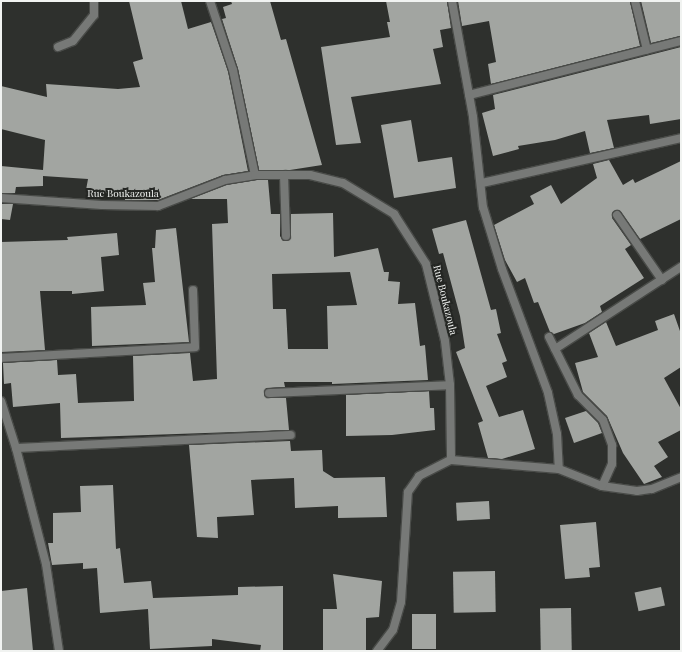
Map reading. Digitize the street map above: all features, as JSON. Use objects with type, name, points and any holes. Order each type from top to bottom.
[{"type":"street","points":[[58,47],[73,41],[94,15],[94,1]]},
{"type":"street","points":[[210,1],[233,70],[255,175]]},
{"type":"street","points":[[452,1],[469,95],[482,183],[483,207],[502,269],[548,393],[557,434],[559,469]]},
{"type":"street","points":[[635,1],[647,50]]},
{"type":"street","points":[[469,95],[681,41]]},
{"type":"street","points":[[482,183],[681,138]]},
{"type":"street","name":"Rue Boukazoula","points":[[1,198],[102,205],[158,206],[225,180],[255,175],[310,175],[343,183],[394,214],[426,264],[445,341],[450,385],[451,460]]},
{"type":"street","points":[[284,175],[286,236]]},
{"type":"street","points":[[617,215],[662,280]]},
{"type":"street","points":[[555,349],[681,268]]},
{"type":"street","points":[[1,358],[195,347],[193,290]]},
{"type":"street","points":[[549,337],[578,395],[603,420],[612,445],[612,464],[602,486]]},
{"type":"street","points":[[269,393],[450,385]]},
{"type":"street","points":[[1,401],[16,448],[46,564],[59,651]]},
{"type":"street","points":[[16,448],[291,435]]},
{"type":"street","points":[[377,651],[393,630],[401,602],[408,492],[419,476],[451,460],[559,469],[602,486],[637,490],[652,489],[681,477]]},
{"type":"building","points":[[129,1],[181,1],[188,29],[211,22],[228,71],[248,171],[223,175],[158,200],[125,200],[125,196],[86,190],[88,179],[43,176],[43,186],[16,187],[15,193],[1,193],[1,166],[43,170],[45,140],[1,129],[1,86],[47,97],[46,84],[118,89],[140,87],[133,62],[143,59]]},
{"type":"building","points":[[231,1],[270,1],[281,40],[286,39],[322,165],[290,170],[259,170],[238,69],[222,19],[226,18],[223,7],[232,4]]},
{"type":"building","points":[[386,1],[447,1],[451,28],[440,30],[443,47],[433,49],[441,84],[351,97],[361,143],[336,145],[321,47],[390,37],[387,22],[390,22]]},
{"type":"building","points":[[458,1],[630,1],[640,46],[491,84],[488,64],[496,62],[489,21],[462,26]]},
{"type":"building","points":[[641,1],[681,1],[681,36],[651,43]]},
{"type":"building","points":[[681,47],[681,119],[650,124],[649,115],[607,120],[614,148],[590,153],[585,131],[555,140],[518,146],[519,149],[493,156],[482,113],[495,109],[493,95]]},
{"type":"building","points":[[411,120],[418,162],[452,157],[456,188],[394,198],[381,125]]},
{"type":"building","points":[[609,160],[623,185],[633,179],[635,183],[681,161],[681,219],[640,239],[621,212],[614,211],[612,218],[631,245],[625,249],[644,278],[600,306],[602,312],[585,323],[554,334],[550,332],[538,302],[534,303],[525,278],[517,282],[505,260],[494,225],[534,204],[530,196],[551,185],[561,204],[597,178],[593,164]]},
{"type":"building","points":[[255,180],[268,180],[271,214],[280,214],[280,236],[283,241],[291,238],[291,214],[333,213],[334,257],[378,248],[384,272],[389,272],[388,281],[400,282],[398,304],[415,303],[420,346],[425,345],[428,380],[332,384],[332,382],[284,382],[285,387],[266,388],[264,394],[267,398],[286,398],[289,430],[61,438],[60,403],[13,407],[11,383],[4,384],[3,363],[57,360],[58,375],[76,374],[78,403],[134,401],[133,356],[190,353],[193,381],[217,379],[212,224],[228,223],[227,199],[190,199],[226,185]],"holes":[[[350,272],[357,305],[327,306],[328,349],[288,349],[286,309],[273,309],[272,274]]]},
{"type":"building","points":[[1,204],[13,204],[10,220],[1,219]]},
{"type":"building","points":[[466,220],[491,310],[496,309],[501,333],[497,334],[507,361],[502,363],[507,377],[486,386],[499,417],[523,410],[535,449],[502,459],[488,458],[478,423],[483,421],[456,352],[465,348],[460,316],[443,253],[439,254],[432,229]]},
{"type":"building","points":[[176,228],[189,342],[92,346],[91,307],[146,305],[143,283],[155,282],[152,248],[155,248],[156,230]]},
{"type":"building","points":[[117,233],[119,255],[101,257],[104,291],[72,294],[72,291],[40,291],[45,350],[1,352],[1,242],[68,240],[67,237]]},
{"type":"building","points":[[674,314],[681,334],[681,367],[664,378],[681,409],[681,430],[658,442],[668,457],[654,466],[662,477],[644,484],[623,453],[607,416],[583,392],[575,363],[598,357],[589,333],[606,322],[616,346],[658,330],[655,321]]},
{"type":"building","points":[[429,391],[430,408],[434,408],[435,430],[392,435],[346,436],[346,395]]},
{"type":"building","points":[[586,411],[598,423],[602,433],[574,443],[565,418]]},
{"type":"building","points":[[290,441],[291,451],[322,450],[323,471],[334,478],[385,477],[387,517],[338,518],[338,506],[295,508],[294,478],[251,480],[254,515],[217,517],[218,538],[197,537],[189,445]]},
{"type":"building","points":[[113,485],[116,549],[120,548],[124,583],[151,581],[153,598],[238,595],[238,587],[283,586],[283,651],[260,651],[261,645],[212,639],[212,646],[150,649],[148,609],[100,613],[97,568],[83,569],[83,563],[52,565],[48,543],[53,543],[53,513],[81,512],[80,486]]},
{"type":"building","points":[[489,501],[490,519],[457,521],[456,503]]},
{"type":"building","points":[[596,522],[600,567],[589,568],[590,577],[565,579],[560,525]]},
{"type":"building","points":[[495,571],[496,612],[454,613],[453,572]]},
{"type":"building","points":[[333,574],[382,581],[379,617],[366,618],[366,651],[323,651],[323,609],[337,609]]},
{"type":"building","points":[[661,587],[665,606],[639,611],[635,593]]},
{"type":"building","points":[[27,588],[33,651],[1,651],[1,591]]},
{"type":"building","points":[[571,608],[572,651],[541,651],[540,609]]},
{"type":"building","points":[[412,614],[436,614],[436,649],[412,649]]}]
